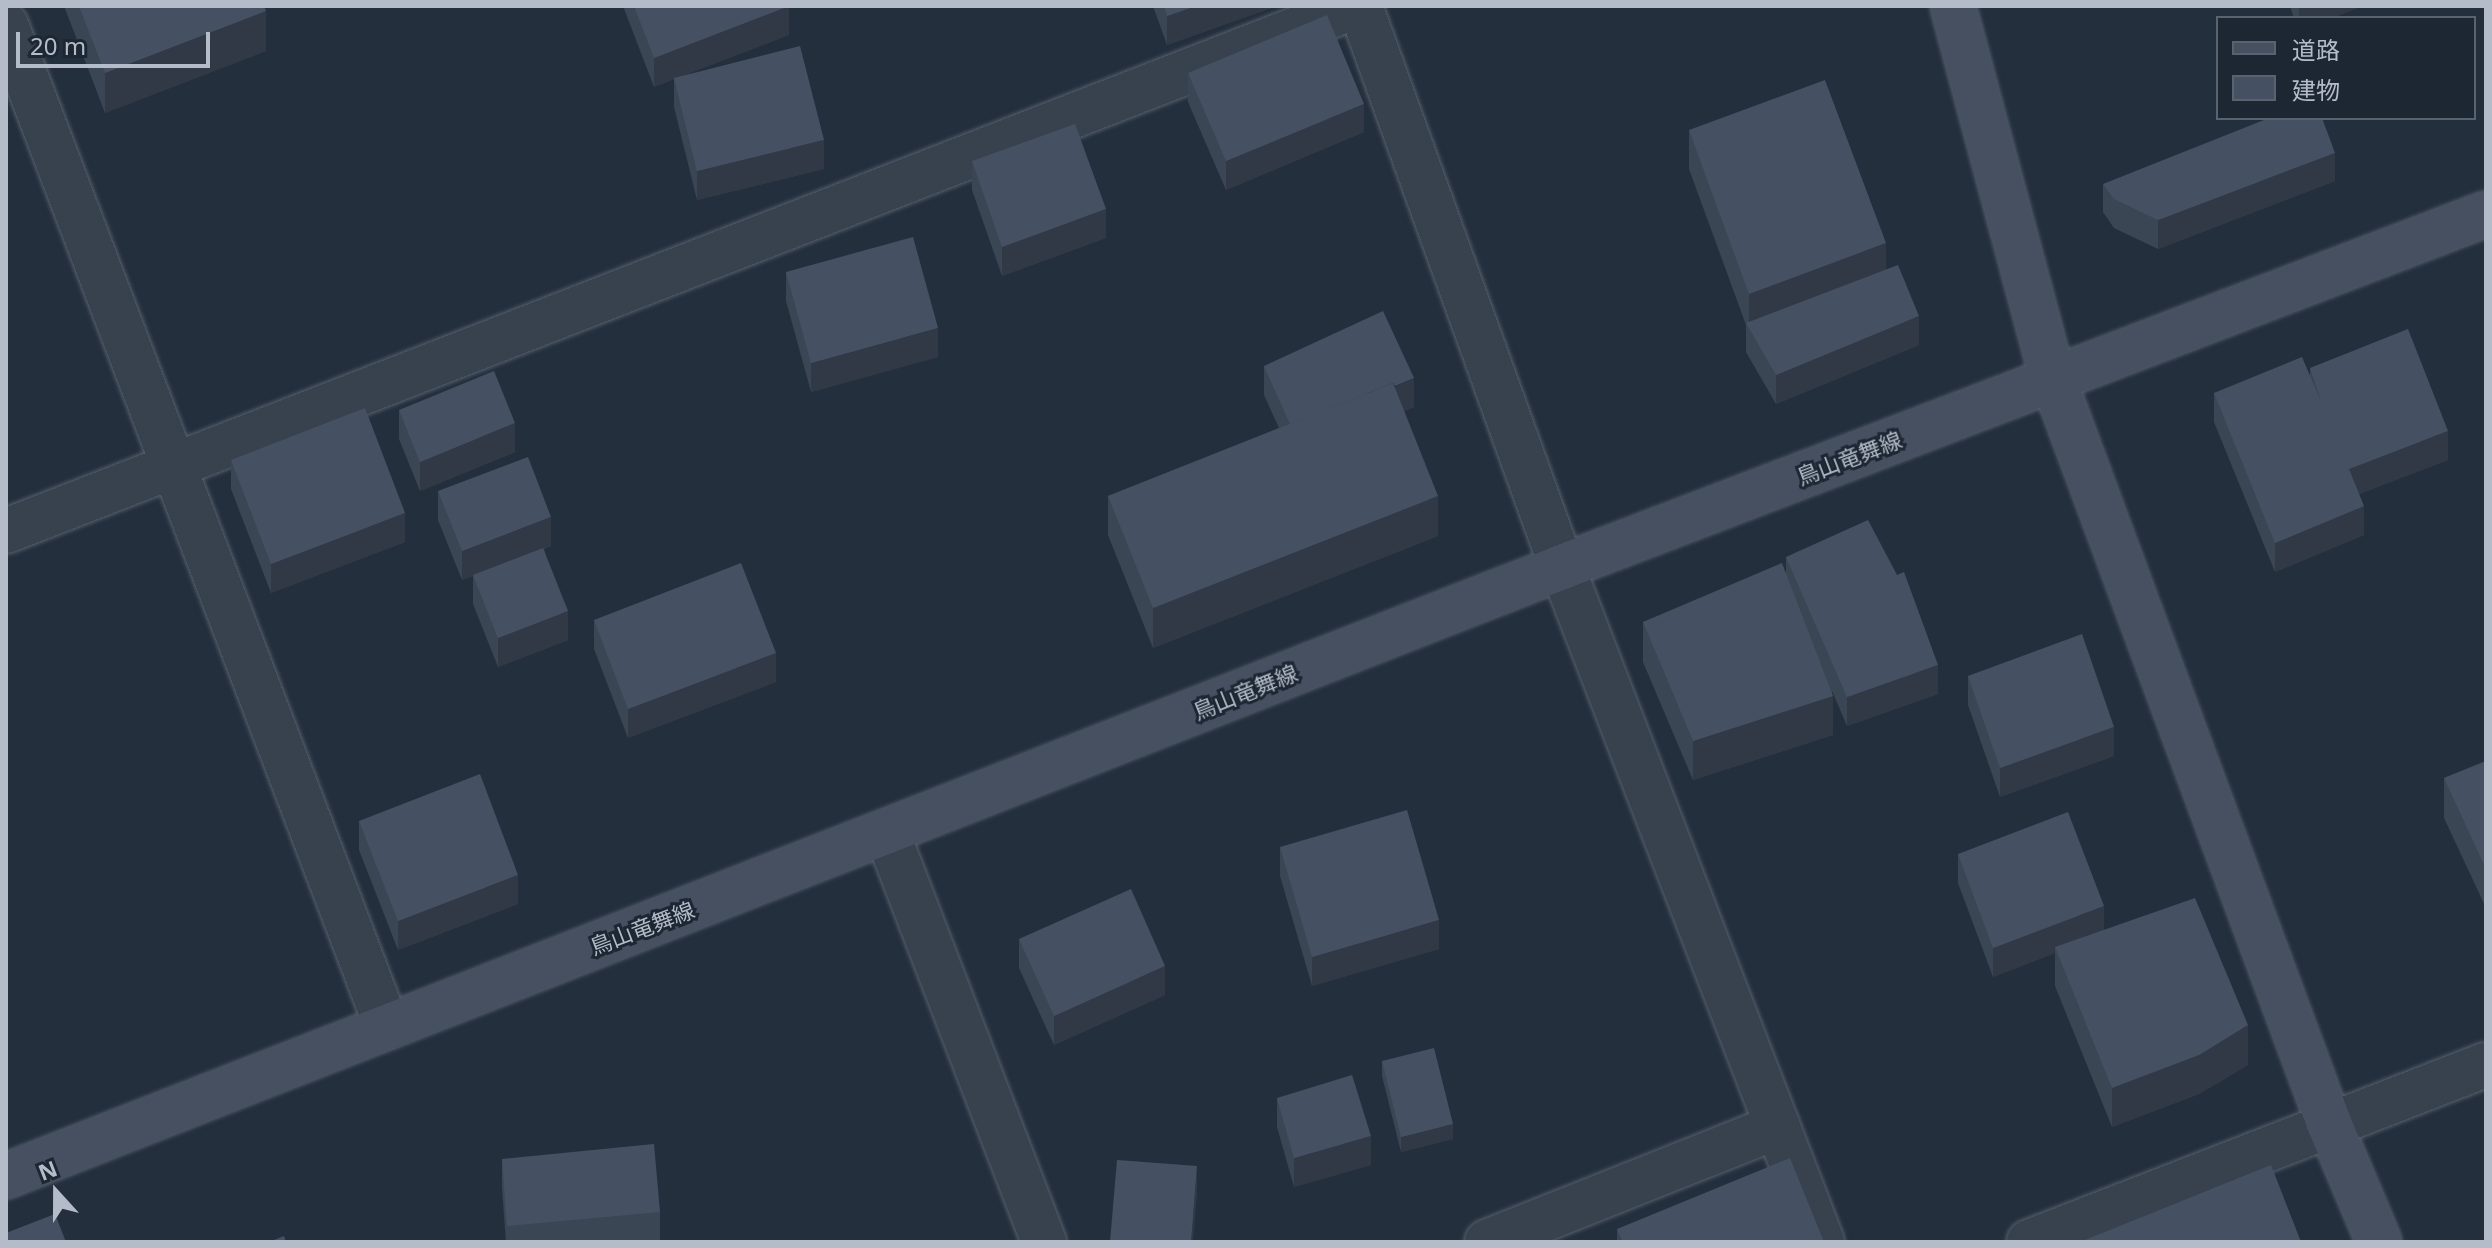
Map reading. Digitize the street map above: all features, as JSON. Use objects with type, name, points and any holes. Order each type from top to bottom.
[{"type":"main road","points":[[1953,6],[2053,379],[2329,1123],[2379,1242]]},
{"type":"main road","name":"鳥山竜舞線","points":[[6,1176],[1562,567],[2486,214]]},
{"type":"street","points":[[6,531],[1358,6],[1562,567],[1822,1242]]},
{"type":"street","points":[[6,25],[387,1027]]},
{"type":"street","points":[[887,833],[1044,1242]]},
{"type":"street","points":[[2029,1242],[2329,1123],[2486,1065]]},
{"type":"street","points":[[1487,1242],[1778,1126]]},
{"type":"building","points":[[79,6],[264,6],[266,11],[105,73]]},
{"type":"building","points":[[634,6],[789,6],[654,58]]},
{"type":"building","points":[[1164,6],[1196,6],[1167,16]]},
{"type":"building","points":[[1327,15],[1364,104],[1226,161],[1188,73]]},
{"type":"building","points":[[800,46],[824,140],[697,171],[674,78]]},
{"type":"building","points":[[1825,80],[1886,243],[1749,294],[1689,130]]},
{"type":"building","points":[[2264,120],[2323,120],[2335,153],[2158,220],[2114,199],[2103,184]]},
{"type":"building","points":[[1075,124],[1106,209],[1002,247],[972,161]]},
{"type":"building","points":[[913,237],[938,328],[811,363],[786,272]]},
{"type":"building","points":[[1898,265],[1919,316],[1776,375],[1746,323]]},
{"type":"building","points":[[1383,311],[1414,378],[1395,386],[1393,383],[1290,424],[1264,366]]},
{"type":"building","points":[[2408,329],[2448,431],[2349,469],[2364,506],[2275,543],[2214,393],[2302,357],[2322,404],[2310,368]]},
{"type":"building","points":[[494,371],[515,423],[420,462],[399,410]]},
{"type":"building","points":[[1393,383],[1438,496],[1153,608],[1108,496]]},
{"type":"building","points":[[365,408],[405,513],[271,564],[231,460]]},
{"type":"building","points":[[528,457],[551,517],[462,551],[438,491]]},
{"type":"building","points":[[1868,520],[1897,575],[1904,572],[1938,665],[1847,697],[1786,557]]},
{"type":"building","points":[[543,548],[568,611],[498,638],[473,575]]},
{"type":"building","points":[[741,563],[776,653],[628,709],[594,620]]},
{"type":"building","points":[[1782,563],[1833,696],[1693,741],[1643,622]]},
{"type":"building","points":[[2082,634],[2114,727],[2000,768],[1968,676]]},
{"type":"building","points":[[2486,761],[2486,869],[2444,778]]},
{"type":"building","points":[[480,774],[518,875],[398,921],[359,821]]},
{"type":"building","points":[[1407,810],[1439,920],[1312,957],[1280,847]]},
{"type":"building","points":[[2068,812],[2104,906],[1993,948],[1958,854]]},
{"type":"building","points":[[1131,889],[1165,966],[1054,1016],[1019,939]]},
{"type":"building","points":[[2195,898],[2248,1025],[2199,1055],[2112,1088],[2055,947]]},
{"type":"building","points":[[1434,1048],[1453,1124],[1401,1137],[1382,1061]]},
{"type":"building","points":[[1352,1075],[1371,1136],[1294,1158],[1277,1098]]},
{"type":"building","points":[[654,1144],[660,1212],[507,1226],[502,1159]]},
{"type":"building","points":[[1790,1158],[1824,1242],[1623,1242],[1617,1229]]},
{"type":"building","points":[[1117,1160],[1197,1166],[1191,1242],[1110,1242]]},
{"type":"building","points":[[2271,1165],[2301,1242],[2085,1242],[2085,1240]]},
{"type":"building","points":[[55,1214],[66,1242],[6,1242],[6,1233]]},
{"type":"building","points":[[284,1236],[286,1242],[269,1242]]}]
